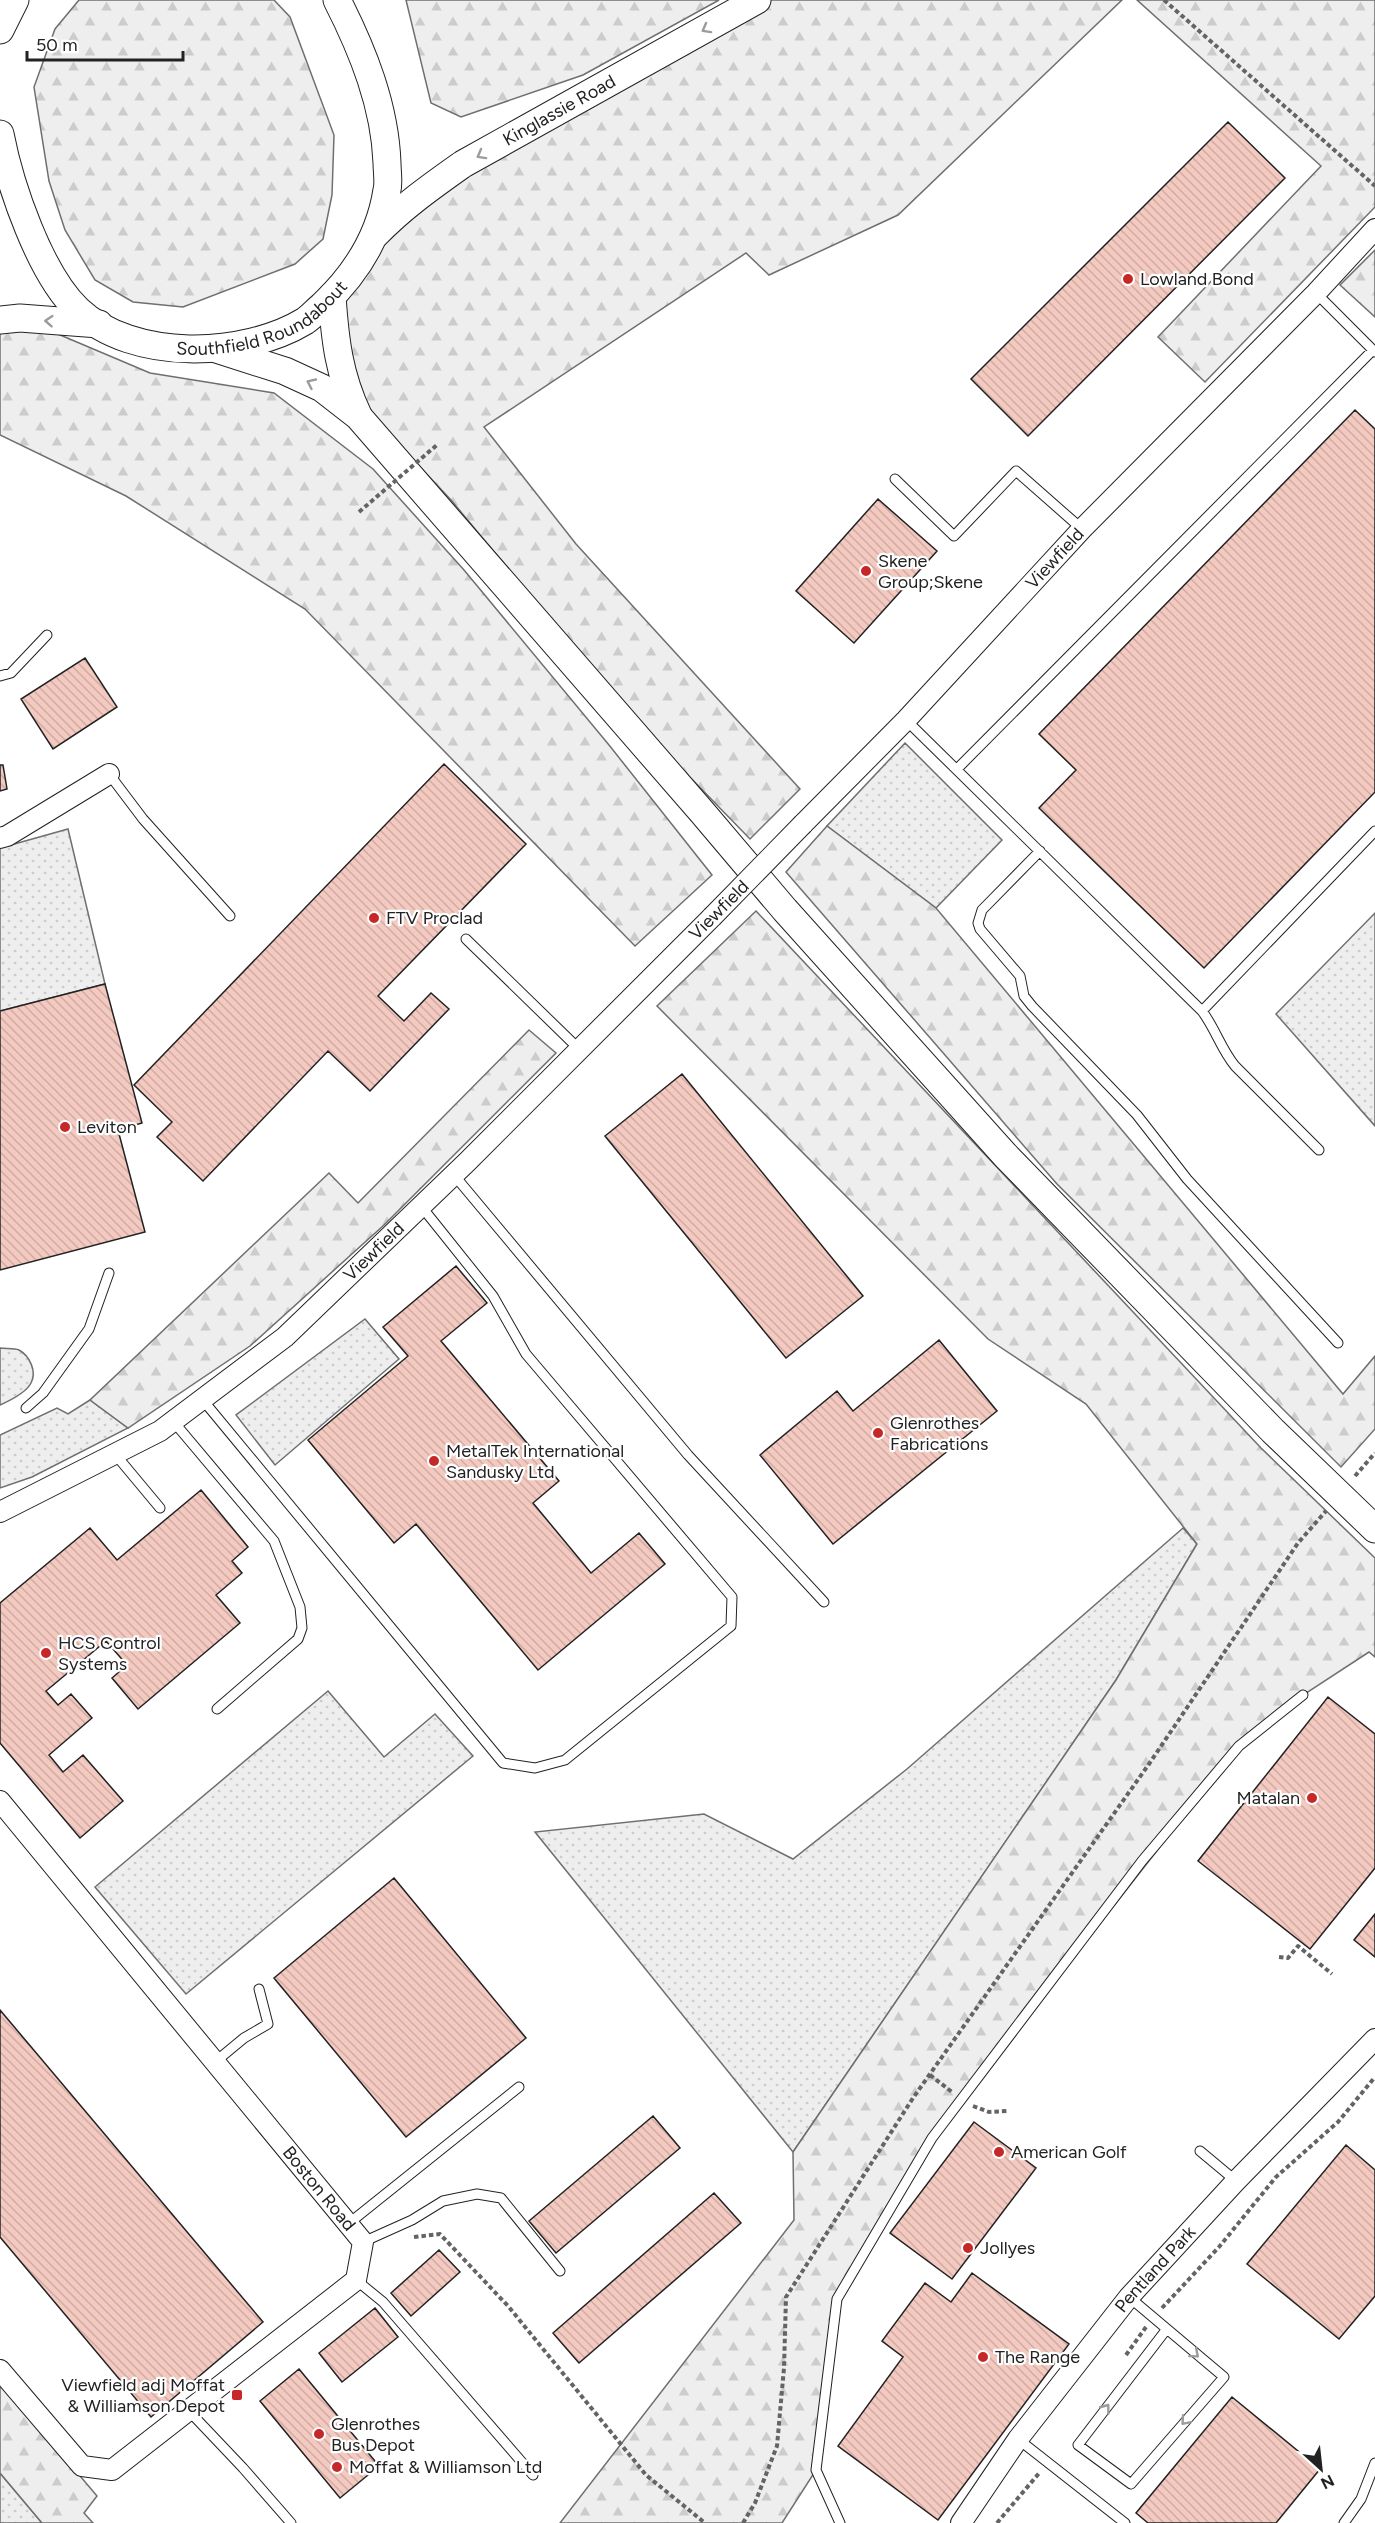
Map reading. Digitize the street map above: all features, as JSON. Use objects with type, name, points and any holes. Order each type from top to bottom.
[{"type":"main road","points":[[0,30],[15,0]]},
{"type":"main road","name":"Southfield Roundabout","points":[[0,134],[18,198],[43,259],[78,310],[99,324],[149,345],[179,350],[216,349],[254,341],[281,332],[306,321],[359,265],[372,238],[388,189],[386,129],[361,49],[337,0]]},
{"type":"main road","name":"Kinglassie Road","points":[[372,238],[424,191],[464,164],[757,0]]},
{"type":"main road","points":[[332,296],[339,360],[345,388],[358,416]]},
{"type":"main road","points":[[0,320],[20,318],[99,324]]},
{"type":"main road","points":[[216,349],[285,371],[322,388],[358,416],[785,910],[1005,1155],[1273,1431],[1375,1530]]},
{"type":"street","name":"Viewfield","points":[[0,1512],[160,1431],[285,1337],[422,1206],[906,720],[1082,529],[1316,293],[1375,229]]},
{"type":"street","points":[[0,838],[7,836],[109,774]]},
{"type":"street","name":"Boston Road","points":[[0,1801],[363,2242],[357,2280]]},
{"type":"street","name":"Pentland Park","points":[[961,2523],[1018,2439],[1129,2297],[1236,2181],[1375,2039]]},
{"type":"street","points":[[0,2370],[82,2466],[112,2470],[357,2280]]},
{"type":"lane","points":[[957,769],[1374,351],[1316,293]]},
{"type":"lane","points":[[894,479],[954,536],[1016,471],[1082,529]]},
{"type":"lane","points":[[0,676],[11,673],[47,635]]},
{"type":"lane","points":[[906,720],[1202,1011],[1235,1066],[1319,1150]]},
{"type":"lane","points":[[109,774],[143,819],[230,916]]},
{"type":"lane","points":[[1202,1011],[1375,831]]},
{"type":"lane","points":[[1040,851],[982,910],[978,923],[983,936],[1018,973],[1024,996],[1032,1006],[1137,1115],[1187,1179],[1338,1343]]},
{"type":"lane","points":[[466,939],[579,1050]]},
{"type":"lane","points":[[453,1175],[688,1455],[824,1602]]},
{"type":"lane","points":[[202,1399],[503,1763],[535,1768],[566,1760],[731,1626],[732,1597],[526,1354],[493,1296],[422,1206]]},
{"type":"lane","points":[[26,1408],[43,1393],[88,1329],[109,1273]]},
{"type":"lane","points":[[173,1421],[274,1540],[300,1607],[302,1628],[298,1640],[217,1709]]},
{"type":"lane","points":[[115,1454],[160,1509]]},
{"type":"lane","points":[[840,2523],[816,2470],[837,2299],[932,2138],[1142,1861],[1239,1746],[1303,1695]]},
{"type":"lane","points":[[215,2062],[244,2038],[268,2025],[259,1989]]},
{"type":"lane","points":[[348,2224],[519,2087]]},
{"type":"lane","points":[[1200,2151],[1236,2181]]},
{"type":"lane","points":[[363,2242],[412,2220],[443,2200],[477,2194],[501,2198],[560,2271]]},
{"type":"lane","points":[[357,2280],[383,2302],[533,2475]]},
{"type":"lane","points":[[1129,2297],[1224,2377],[1131,2484],[1078,2445],[1166,2330]]},
{"type":"lane","points":[[188,2410],[291,2523]]},
{"type":"lane","points":[[1018,2439],[1125,2523]]},
{"type":"lane","points":[[1344,2523],[1361,2499],[1375,2463]]},
{"type":"path","points":[[1164,0],[1375,186]]},
{"type":"path","points":[[359,512],[438,444]]},
{"type":"path","points":[[1355,1476],[1375,1453]]},
{"type":"path","points":[[743,2523],[755,2503],[777,2446],[784,2368],[786,2297],[913,2098],[1149,1764],[1298,1543],[1326,1511]]},
{"type":"path","points":[[1279,1956],[1288,1958],[1298,1946],[1332,1974]]},
{"type":"path","points":[[1125,2355],[1153,2317],[1219,2247],[1276,2177],[1338,2122],[1375,2077]]},
{"type":"path","points":[[407,2237],[440,2234],[508,2306],[646,2475],[705,2523]]},
{"type":"path","points":[[997,2523],[1047,2464]]},
{"type":"green space","points":[[79,0],[274,0],[290,17],[334,135],[332,195],[323,239],[295,264],[183,307],[133,302],[95,280],[65,230],[49,181],[34,87],[55,29]]},
{"type":"green space","points":[[406,0],[719,0],[583,75],[461,117],[431,103]]},
{"type":"green space","points":[[757,0],[1122,0],[898,215],[769,275],[746,253],[484,427],[576,544],[800,789],[750,839],[681,768],[549,618],[451,500],[393,438],[358,416],[334,330],[359,265],[394,216]]},
{"type":"green space","points":[[1137,0],[1375,0],[1375,207],[1205,382],[1158,337],[1321,166]]},
{"type":"green space","points":[[1375,250],[1375,317],[1340,285]]},
{"type":"green space","points":[[20,318],[150,373],[274,393],[373,469],[464,570],[609,745],[712,875],[635,946],[305,609],[126,496],[0,435],[0,320]]},
{"type":"green space","points":[[905,743],[1002,840],[936,908],[827,826]]},
{"type":"green space","points":[[827,826],[936,908],[1343,1394],[1375,1356],[1375,1429],[1341,1467],[1057,1184],[786,872]]},
{"type":"green space","points":[[68,829],[105,984],[0,1011],[0,848]]},
{"type":"green space","points":[[756,911],[1261,1448],[1375,1558],[1375,1657],[1369,1652],[1303,1695],[1239,1746],[932,2138],[837,2299],[816,2470],[782,2523],[560,2523],[794,2220],[793,2152],[1116,1680],[1197,1544],[1086,1404],[988,1339],[657,1006]]},
{"type":"green space","points":[[1375,913],[1375,1126],[1276,1014]]},
{"type":"green space","points":[[529,1030],[556,1053],[384,1225],[250,1346],[128,1428],[90,1400],[329,1173],[358,1203]]},
{"type":"green space","points":[[365,1319],[399,1359],[275,1465],[236,1415]]},
{"type":"green space","points":[[0,1348],[17,1349],[23,1353],[31,1365],[33,1379],[25,1390],[0,1405]]},
{"type":"green space","points":[[90,1400],[128,1428],[32,1477],[0,1488],[0,1435],[57,1408],[68,1414]]},
{"type":"green space","points":[[1183,1528],[1197,1544],[1116,1680],[793,2152],[535,1832],[704,1814],[793,1859],[907,1769]]},
{"type":"green space","points":[[328,1691],[384,1757],[435,1714],[473,1756],[186,1994],[95,1887]]},
{"type":"green space","points":[[0,2381],[97,2496],[84,2513],[93,2523],[42,2523],[0,2473]]},
{"type":"green space","points":[[0,2473],[42,2523],[0,2523]]},
{"type":"building","name":"Lowland Bond","points":[[1228,122],[1285,178],[1028,436],[971,379]]},
{"type":"building","points":[[1355,410],[1375,429],[1375,792],[1204,968],[1039,808],[1076,770],[1039,734]]},
{"type":"building","name":"Skene Group;Skene","points":[[878,499],[937,551],[854,643],[796,591]]},
{"type":"building","points":[[85,658],[117,707],[53,749],[21,699]]},
{"type":"building","name":"FTV Proclad","points":[[444,764],[526,844],[378,996],[404,1021],[431,993],[449,1009],[370,1091],[328,1051],[203,1181],[157,1137],[172,1122],[134,1085]]},
{"type":"building","points":[[0,765],[3,765],[7,789],[0,791]]},
{"type":"building","name":"Leviton","points":[[105,984],[142,1123],[118,1130],[145,1232],[0,1270],[0,1011]]},
{"type":"building","points":[[682,1074],[863,1296],[786,1358],[605,1136]]},
{"type":"building","name":"MetalTek International Sandusky Ltd","points":[[456,1266],[487,1303],[441,1341],[559,1481],[533,1503],[591,1573],[639,1533],[665,1564],[538,1670],[416,1524],[394,1543],[308,1440],[408,1356],[383,1327]]},
{"type":"building","name":"Glenrothes Fabrications","points":[[939,1340],[997,1411],[833,1544],[760,1455],[837,1391],[853,1411]]},
{"type":"building","name":"HCS Control Systems","points":[[201,1490],[248,1547],[232,1561],[242,1573],[216,1595],[240,1623],[138,1709],[112,1678],[127,1665],[106,1641],[46,1691],[58,1705],[71,1694],[92,1718],[49,1755],[63,1772],[83,1755],[123,1801],[80,1838],[0,1743],[0,1603],[90,1528],[117,1560]]},
{"type":"building","name":"Matalan","points":[[1328,1697],[1375,1734],[1375,1868],[1310,1949],[1198,1861]]},
{"type":"building","points":[[394,1878],[526,2038],[406,2137],[274,1978]]},
{"type":"building","points":[[1375,1914],[1375,1957],[1354,1940]]},
{"type":"building","points":[[0,2010],[263,2322],[151,2417],[0,2237]]},
{"type":"building","points":[[653,2116],[680,2148],[556,2253],[529,2221]]},
{"type":"building","points":[[974,2122],[1036,2168],[952,2279],[890,2233]]},
{"type":"building","points":[[1346,2145],[1375,2170],[1375,2296],[1339,2339],[1247,2264]]},
{"type":"building","points":[[714,2193],[741,2223],[579,2363],[553,2333]]},
{"type":"building","points":[[439,2250],[460,2272],[411,2316],[391,2293]]},
{"type":"building","points":[[972,2273],[1069,2344],[938,2520],[838,2446],[903,2357],[882,2341],[925,2283],[951,2302]]},
{"type":"building","points":[[375,2308],[398,2337],[342,2382],[319,2353]]},
{"type":"building","name":"Glenrothes Bus Depot","points":[[299,2369],[379,2466],[340,2498],[260,2401]]},
{"type":"building","points":[[1232,2397],[1320,2469],[1276,2523],[1148,2523],[1136,2513]]},
{"type":"place","name":"Lowland Bond","points":[[1128,279]]},
{"type":"place","name":"Skene Group;Skene","points":[[866,571]]},
{"type":"place","name":"FTV Proclad","points":[[374,918]]},
{"type":"place","name":"Leviton","points":[[65,1127]]},
{"type":"place","name":"Glenrothes Fabrications","points":[[878,1433]]},
{"type":"place","name":"MetalTek International Sandusky Ltd","points":[[434,1461]]},
{"type":"place","name":"HCS Control Systems","points":[[46,1653]]},
{"type":"place","name":"Matalan","points":[[1312,1798]]},
{"type":"place","name":"American Golf","points":[[999,2152]]},
{"type":"place","name":"Jollyes","points":[[968,2248]]},
{"type":"place","name":"The Range","points":[[983,2357]]},
{"type":"place","name":"Viewfield adj Moffat & Williamson Depot","points":[[237,2395]]},
{"type":"place","name":"Glenrothes Bus Depot","points":[[319,2434]]},
{"type":"place","name":"Moffat & Williamson Ltd","points":[[337,2467]]}]
